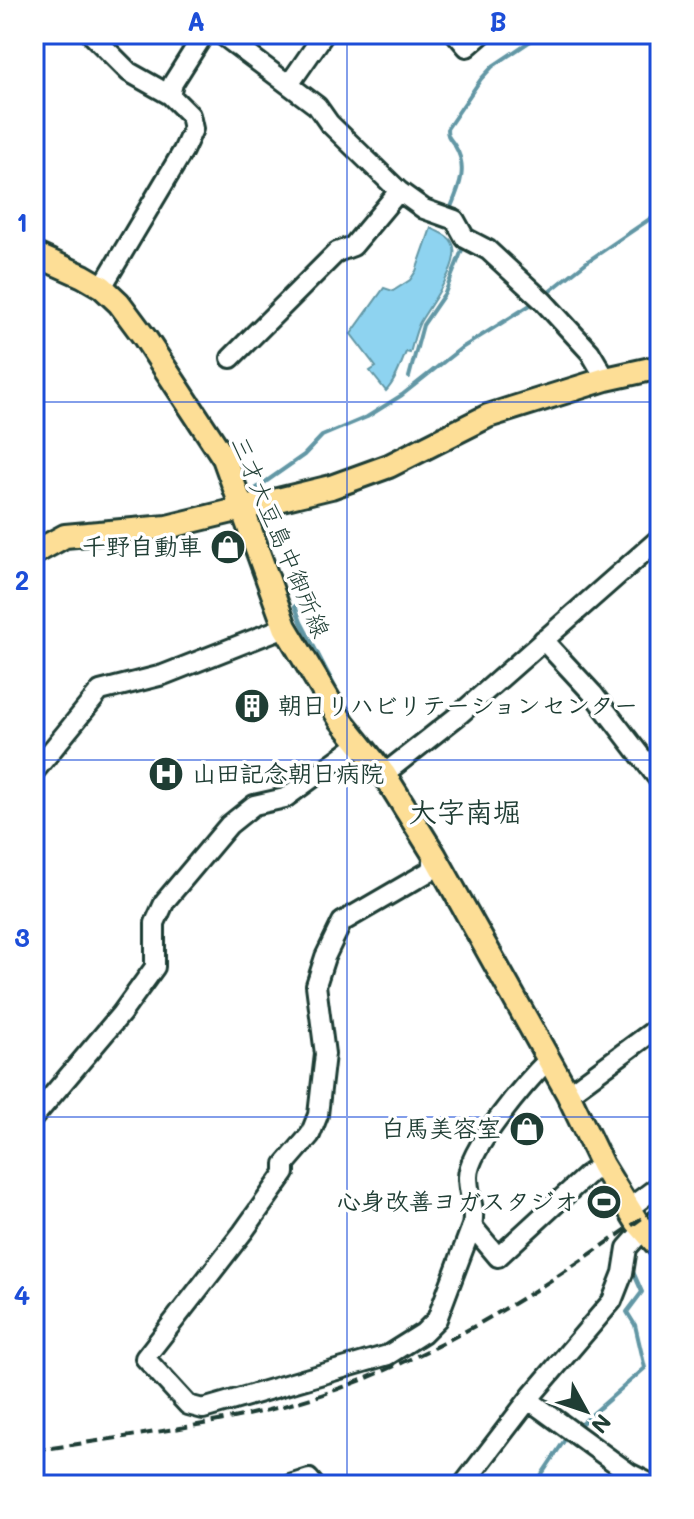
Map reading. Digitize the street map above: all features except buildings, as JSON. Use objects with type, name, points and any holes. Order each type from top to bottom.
[{"type":"main road","name":"三才大豆島中御所線","points":[[34,254],[102,287],[119,303],[224,458],[285,627],[332,707],[384,774],[435,856],[568,1094],[602,1165],[628,1209],[660,1248]]},
{"type":"main road","points":[[34,553],[65,536],[167,527],[331,487],[389,466],[488,416],[606,379],[660,367]]},
{"type":"street","points":[[91,34],[129,72],[170,95],[190,115],[193,129],[102,287]]},
{"type":"street","points":[[170,95],[173,83],[204,34]]},
{"type":"street","points":[[221,34],[317,106],[329,123],[399,191],[424,209],[455,220],[465,238],[488,250],[540,298],[590,352],[606,379]]},
{"type":"street","points":[[290,83],[324,34]]},
{"type":"street","points":[[456,34],[467,47],[482,34]]},
{"type":"street","points":[[231,358],[337,252],[353,246],[399,191]]},
{"type":"street","points":[[384,774],[460,714],[660,538]]},
{"type":"street","points":[[34,772],[100,691],[163,675],[285,627]]},
{"type":"street","points":[[543,640],[593,694],[660,781]]},
{"type":"street","points":[[34,1117],[121,1014],[155,967],[155,923],[165,901],[229,825],[254,805],[285,798],[359,744]]},
{"type":"street","points":[[435,856],[430,871],[342,922],[316,985],[325,1054],[318,1115],[310,1135],[285,1164],[285,1173],[243,1232],[145,1358],[188,1405],[203,1409],[388,1355],[423,1333],[437,1319],[472,1226],[474,1217],[468,1176],[471,1160],[520,1088],[548,1060]]},
{"type":"street","points":[[568,1094],[660,1026]]},
{"type":"street","points":[[472,1226],[498,1257],[587,1175],[602,1165]]},
{"type":"street","points":[[628,1209],[660,1185]]},
{"type":"street","points":[[463,1485],[612,1301],[623,1273],[627,1248],[643,1230]]},
{"type":"street","points":[[529,1400],[629,1473],[653,1485]]},
{"type":"street","points":[[290,1485],[309,1479],[314,1485]]},
{"type":"water","points":[[431,228],[450,240],[454,250],[450,271],[420,322],[410,353],[406,352],[386,391],[370,371],[376,367],[351,334],[384,288],[393,291],[410,280]]},
{"type":"waterway","points":[[451,207],[462,169],[459,154],[447,129],[493,66],[541,34]]},
{"type":"waterway","points":[[545,295],[588,261],[660,212]]},
{"type":"waterway","points":[[409,377],[423,325],[445,293],[462,250],[458,242]]},
{"type":"waterway","points":[[254,490],[304,455],[322,436],[367,417],[402,395],[460,349],[535,302]]},
{"type":"waterway","points":[[295,606],[344,704]]},
{"type":"waterway","points":[[373,743],[389,761]]},
{"type":"waterway","points":[[599,1134],[621,1176]]},
{"type":"waterway","points":[[581,1424],[645,1368],[635,1325],[627,1312],[642,1292],[631,1267]]},
{"type":"waterway","points":[[541,1485],[540,1477],[566,1438]]},
{"type":"railway","points":[[34,1451],[226,1420],[338,1389],[423,1353],[505,1309],[584,1259],[660,1205]]},
{"type":"place","name":"千野自動車","points":[[228,547]]},
{"type":"place","name":"朝日リハビリテーションセンター","points":[[252,706]]},
{"type":"place","name":"山田記念朝日病院","points":[[166,774]]},
{"type":"place","name":"白馬美容室","points":[[527,1129]]},
{"type":"place","name":"心身改善ヨガスタジオ","points":[[604,1202]]},
{"type":"district","name":"大字南堀","points":[[465,812]]}]
